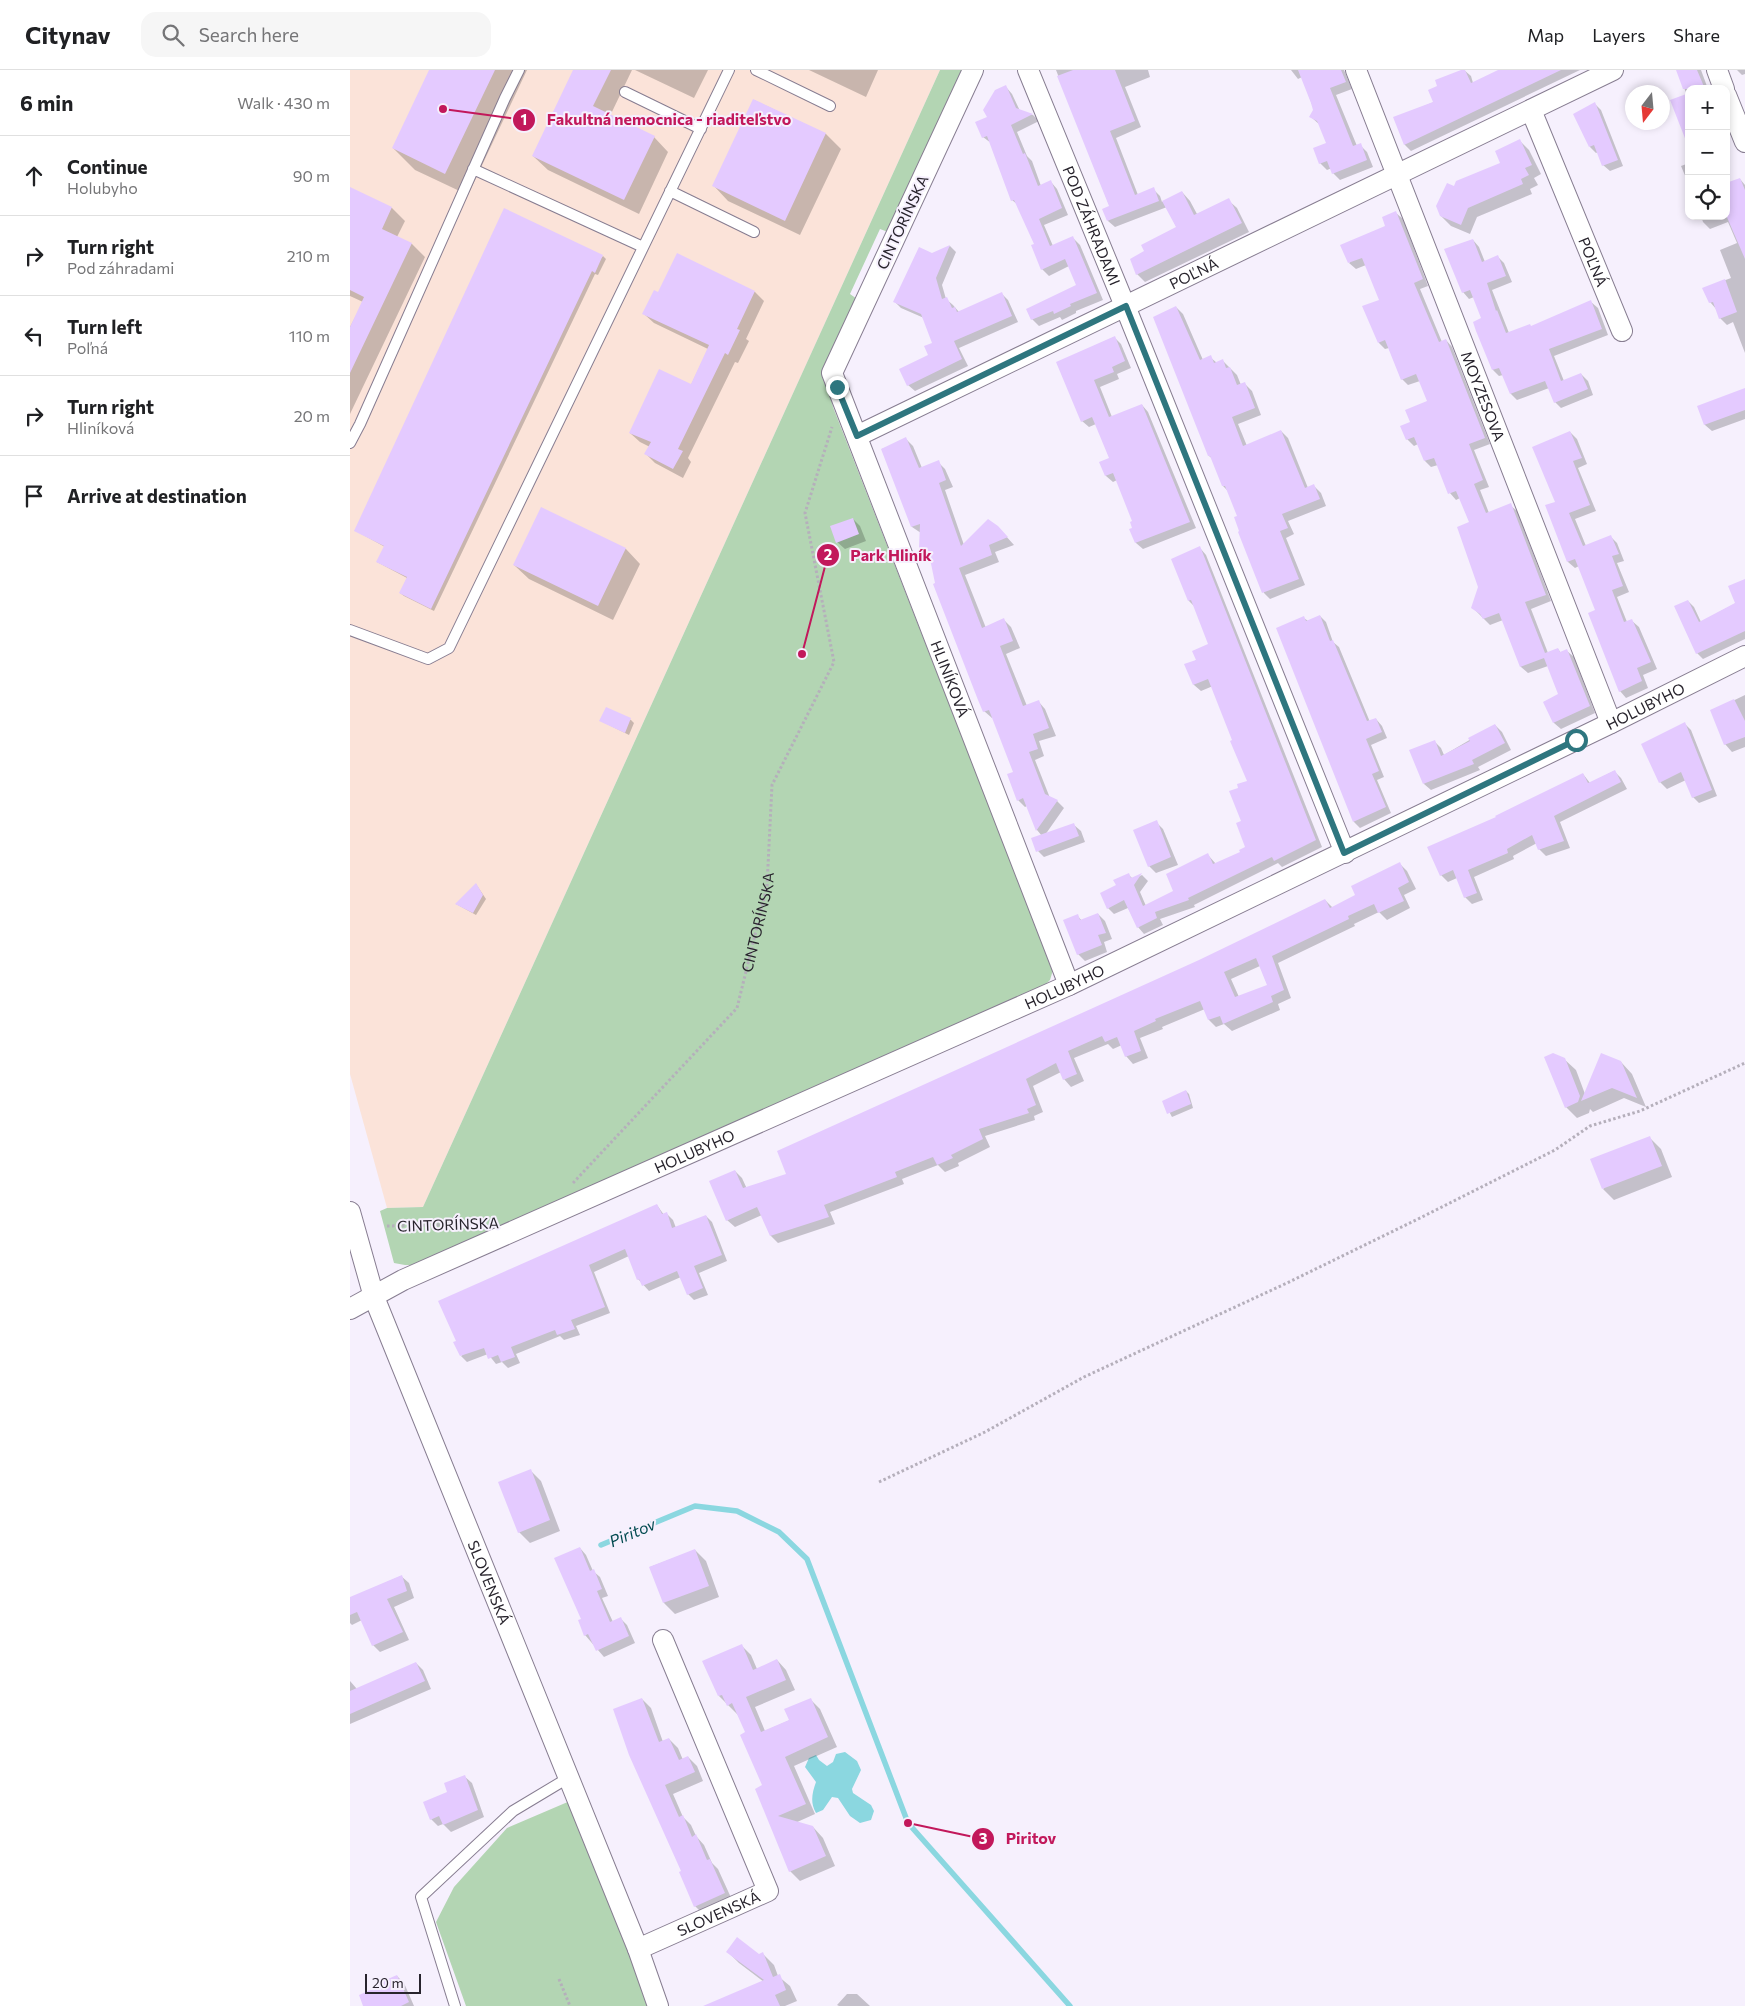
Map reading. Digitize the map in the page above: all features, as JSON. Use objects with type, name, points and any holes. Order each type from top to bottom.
[{"type":"street","name":"CINTORÍNSKA","points":[[832,373],[973,70]]},
{"type":"street","name":"POD ZÁHRADAMI","points":[[1028,70],[1126,306],[1344,853]]},
{"type":"street","name":"MOYZESOVA","points":[[1356,70],[1611,723]]},
{"type":"street","name":"POĽNÁ","points":[[857,436],[1613,70]]},
{"type":"street","points":[[1717,70],[1723,85]]},
{"type":"street","points":[[1730,104],[1745,142]]},
{"type":"street","name":"POĽNÁ","points":[[1531,110],[1622,331]]},
{"type":"street","name":"HLINÍKOVÁ","points":[[832,373],[1069,985]]},
{"type":"street","name":"HOLUBYHO","points":[[350,1309],[403,1280],[1069,985],[1344,853],[1745,656]]},
{"type":"street","name":"SLOVENSKÁ","points":[[350,1212],[374,1297],[638,1949],[658,2006]]},
{"type":"street","name":"SLOVENSKÁ","points":[[638,1949],[768,1891],[663,1640]]},
{"type":"lane","points":[[350,443],[519,70]]},
{"type":"lane","points":[[350,630],[428,659],[449,648],[729,70]]},
{"type":"lane","points":[[756,70],[830,106]]},
{"type":"lane","points":[[625,92],[701,129]]},
{"type":"lane","points":[[474,169],[643,247]]},
{"type":"lane","points":[[670,191],[754,232]]},
{"type":"lane","points":[[455,2006],[422,1897],[513,1811],[568,1778]]},
{"type":"path","name":"CINTORÍNSKA","points":[[572,1184],[737,1008],[767,886],[772,785],[834,662],[806,513],[833,420]]},
{"type":"path","points":[[879,1482],[985,1432],[1084,1377],[1287,1283],[1418,1219],[1555,1150],[1590,1126],[1640,1111],[1745,1062]]},
{"type":"path","name":"CINTORÍNSKA","points":[[387,1226],[486,1224]]},
{"type":"path","points":[[559,1979],[570,2006]]},
{"type":"shaded area","points":[[350,70],[940,70],[423,1207],[387,1208],[350,1074]]},
{"type":"green space","points":[[940,70],[963,70],[888,232],[880,229],[850,294],[857,299],[827,367],[833,407],[1053,970],[1050,980],[1040,990],[418,1265],[394,1263],[380,1211],[387,1208],[423,1207]]},
{"type":"green space","points":[[570,1801],[650,2006],[466,2006],[436,1922],[454,1887],[507,1828]]},
{"type":"water","points":[[845,1752],[857,1761],[861,1770],[852,1789],[853,1793],[871,1805],[874,1811],[871,1820],[860,1823],[850,1816],[838,1798],[832,1797],[823,1810],[816,1813],[814,1809],[812,1798],[816,1782],[805,1767],[809,1758],[816,1755],[827,1766],[833,1762],[836,1754]]},
{"type":"building","points":[[429,70],[495,70],[445,174],[392,148]]},
{"type":"building","points":[[573,70],[611,70],[593,106],[655,136],[624,200],[532,156]]},
{"type":"building","points":[[1073,70],[1115,70],[1135,121],[1110,131],[1135,195],[1154,187],[1159,201],[1107,221],[1102,209],[1109,206],[1057,76]]},
{"type":"building","points":[[1298,70],[1341,70],[1346,82],[1330,88],[1353,146],[1361,143],[1367,160],[1332,174],[1327,161],[1319,164],[1313,148],[1326,143],[1317,121],[1309,117],[1313,110]]},
{"type":"building","points":[[1465,70],[1471,83],[1498,70],[1561,70],[1404,145],[1393,117],[1433,102],[1428,90],[1437,86],[1435,80]]},
{"type":"building","points":[[1676,70],[1697,70],[1703,85],[1685,85],[1685,89],[1683,89]]},
{"type":"building","points":[[1006,85],[1016,108],[1033,114],[1011,125],[1023,154],[1025,153],[1038,186],[1051,180],[1062,208],[1039,219],[1050,246],[1073,236],[1097,293],[1070,304],[1071,306],[1054,314],[1053,311],[1031,320],[1026,309],[1076,285],[1065,259],[1041,270],[1031,245],[1034,244],[1014,200],[1011,201],[987,136],[982,138],[975,122],[987,117],[983,110],[995,90]]},
{"type":"building","points":[[1685,94],[1685,138],[1670,100]]},
{"type":"building","points":[[753,99],[826,133],[785,221],[712,186]]},
{"type":"building","points":[[1595,102],[1618,160],[1602,166],[1594,145],[1589,147],[1573,114]]},
{"type":"building","points":[[1520,139],[1532,165],[1525,168],[1529,175],[1521,179],[1523,184],[1468,208],[1461,225],[1440,216],[1436,206],[1447,183],[1454,186],[1456,181],[1500,163],[1495,151]]},
{"type":"building","points":[[1740,178],[1745,190],[1745,259],[1728,220],[1730,220],[1730,182]]},
{"type":"building","points":[[350,187],[392,207],[382,229],[412,243],[350,373],[350,327],[364,297],[350,290]]},
{"type":"building","points":[[1182,191],[1194,215],[1229,198],[1242,223],[1136,275],[1130,259],[1144,251],[1141,245],[1176,227],[1162,201]]},
{"type":"building","points":[[504,208],[603,255],[595,273],[592,271],[431,609],[399,593],[407,577],[376,562],[384,546],[354,531]]},
{"type":"building","points":[[1396,211],[1423,279],[1414,283],[1439,342],[1446,339],[1485,438],[1469,444],[1483,480],[1474,484],[1486,513],[1511,503],[1546,595],[1525,602],[1545,653],[1558,648],[1560,652],[1567,649],[1590,706],[1553,723],[1543,702],[1558,694],[1544,658],[1520,667],[1499,613],[1483,619],[1480,614],[1471,608],[1478,587],[1457,527],[1469,522],[1456,491],[1448,494],[1434,458],[1424,461],[1414,437],[1406,440],[1400,426],[1410,422],[1405,410],[1427,401],[1416,374],[1401,380],[1385,340],[1378,343],[1362,306],[1379,300],[1362,258],[1348,263],[1340,245],[1385,226],[1382,217]]},
{"type":"building","points":[[1473,239],[1482,262],[1498,255],[1506,276],[1487,283],[1496,311],[1506,333],[1530,324],[1531,326],[1591,300],[1602,329],[1549,349],[1561,381],[1581,373],[1588,389],[1554,403],[1545,381],[1510,394],[1499,368],[1492,370],[1476,331],[1473,322],[1481,318],[1470,290],[1462,293],[1444,249]]},
{"type":"building","points":[[950,245],[936,278],[942,299],[947,297],[952,308],[955,307],[957,312],[1002,292],[1012,316],[954,341],[962,359],[907,386],[899,369],[928,355],[924,346],[932,343],[921,314],[893,302],[919,247],[932,253]]},
{"type":"building","points":[[677,253],[755,291],[737,329],[740,330],[728,355],[725,353],[678,449],[683,451],[673,469],[644,454],[651,442],[629,433],[659,369],[691,384],[709,345],[642,314],[654,290],[658,292]]},
{"type":"building","points":[[1725,279],[1737,312],[1719,319],[1713,302],[1709,303],[1702,288]]},
{"type":"building","points":[[1176,306],[1200,360],[1211,355],[1214,363],[1223,359],[1226,368],[1230,367],[1237,385],[1245,382],[1255,408],[1232,417],[1243,446],[1281,430],[1305,488],[1314,484],[1320,499],[1282,514],[1288,528],[1280,531],[1299,579],[1262,593],[1238,532],[1234,517],[1237,516],[1225,486],[1222,486],[1210,456],[1208,456],[1153,317]]},
{"type":"building","points":[[1115,336],[1125,361],[1112,367],[1114,372],[1094,380],[1109,417],[1142,404],[1190,522],[1135,543],[1129,529],[1132,528],[1130,522],[1132,521],[1113,473],[1105,476],[1099,462],[1109,458],[1092,417],[1081,422],[1056,362]]},
{"type":"building","points":[[1745,388],[1745,410],[1704,425],[1697,406]]},
{"type":"building","points":[[1570,431],[1582,458],[1573,461],[1590,505],[1569,513],[1583,546],[1611,535],[1619,554],[1612,556],[1623,586],[1612,590],[1624,622],[1632,619],[1651,662],[1637,668],[1642,681],[1619,692],[1588,613],[1595,610],[1575,559],[1567,562],[1545,505],[1555,502],[1532,447]]},
{"type":"building","points":[[906,437],[919,468],[939,460],[946,480],[939,483],[961,546],[988,519],[1008,537],[989,545],[992,555],[959,568],[982,628],[1004,618],[1013,641],[1000,646],[1023,706],[1039,700],[1049,728],[1033,734],[1038,749],[1029,752],[1045,794],[1058,800],[1036,831],[1023,798],[1017,801],[1007,774],[1013,772],[989,710],[983,712],[933,584],[935,583],[930,559],[919,548],[920,524],[911,527],[881,449]]},
{"type":"building","points":[[541,507],[626,548],[598,606],[513,565]]},
{"type":"building","points":[[853,518],[859,534],[836,543],[830,526]]},
{"type":"building","points":[[1200,546],[1316,840],[1274,861],[1272,857],[1188,898],[1189,900],[1155,912],[1157,918],[1137,928],[1124,900],[1107,909],[1100,893],[1116,885],[1113,880],[1129,873],[1131,878],[1142,873],[1134,885],[1143,906],[1173,891],[1166,874],[1208,853],[1213,864],[1240,852],[1239,850],[1245,847],[1236,823],[1241,821],[1229,791],[1238,788],[1237,784],[1247,781],[1230,741],[1232,740],[1208,679],[1193,685],[1184,664],[1196,660],[1192,651],[1208,644],[1191,600],[1188,601],[1171,559]]},
{"type":"building","points":[[1745,579],[1745,631],[1696,654],[1674,606],[1688,600],[1699,622],[1735,603],[1728,586]]},
{"type":"building","points":[[1320,615],[1330,641],[1333,640],[1367,721],[1376,718],[1382,732],[1366,739],[1379,771],[1372,774],[1386,807],[1353,822],[1276,628],[1304,616],[1306,621]]},
{"type":"building","points":[[1734,699],[1745,721],[1745,737],[1724,745],[1710,710]]},
{"type":"building","points":[[606,707],[631,718],[625,733],[599,721]]},
{"type":"building","points":[[1685,722],[1712,790],[1692,798],[1681,772],[1659,783],[1641,744]]},
{"type":"building","points":[[1495,724],[1505,743],[1472,760],[1474,764],[1423,784],[1409,750],[1435,740],[1441,756],[1470,741],[1468,738]]},
{"type":"building","points":[[1615,770],[1621,782],[1554,816],[1564,841],[1538,850],[1532,835],[1507,849],[1508,853],[1468,870],[1477,893],[1464,898],[1453,870],[1440,876],[1427,847],[1496,817],[1583,773],[1588,783]]},
{"type":"building","points":[[1157,820],[1171,857],[1148,867],[1133,830]]},
{"type":"building","points":[[1074,823],[1079,836],[1036,852],[1031,838]]},
{"type":"building","points":[[1400,862],[1409,882],[1398,888],[1404,901],[1378,913],[1374,904],[1348,916],[1349,919],[1272,956],[1284,990],[1271,996],[1273,1002],[1223,1024],[1220,1016],[1208,1020],[1200,1001],[1155,1019],[1156,1021],[1134,1031],[1141,1051],[1125,1057],[1117,1037],[1105,1042],[1102,1036],[1068,1051],[1077,1074],[1063,1080],[1056,1063],[1026,1079],[1036,1105],[1027,1109],[1029,1113],[979,1129],[983,1139],[951,1155],[953,1158],[937,1165],[933,1157],[895,1172],[897,1177],[824,1205],[829,1217],[770,1236],[757,1207],[726,1221],[709,1181],[735,1170],[743,1188],[786,1174],[777,1151],[1199,960],[1325,899],[1330,908],[1355,895],[1351,886]],"holes":[[[1256,958],[1267,985],[1235,997],[1224,972]]]},
{"type":"building","points":[[476,883],[483,895],[473,913],[455,904]]},
{"type":"building","points":[[1098,913],[1106,933],[1098,935],[1102,945],[1077,955],[1063,920],[1078,914],[1080,920]]},
{"type":"building","points":[[1553,1053],[1565,1058],[1580,1096],[1578,1102],[1565,1108],[1544,1057]]},
{"type":"building","points":[[1601,1053],[1621,1061],[1637,1098],[1612,1088],[1581,1101]]},
{"type":"building","points":[[1186,1090],[1191,1104],[1167,1114],[1162,1101]]},
{"type":"building","points":[[1650,1136],[1662,1166],[1602,1189],[1590,1159]]},
{"type":"building","points":[[657,1204],[662,1214],[667,1212],[672,1228],[706,1215],[722,1255],[694,1266],[703,1288],[687,1295],[677,1271],[642,1286],[639,1279],[637,1280],[625,1249],[589,1265],[605,1307],[571,1320],[575,1329],[557,1335],[555,1330],[511,1347],[515,1357],[501,1362],[498,1355],[488,1359],[484,1348],[460,1356],[453,1342],[456,1341],[438,1301]]},
{"type":"building","points":[[531,1469],[550,1520],[518,1533],[498,1482]]},
{"type":"building","points":[[580,1547],[590,1571],[594,1569],[602,1589],[597,1591],[610,1622],[621,1617],[629,1636],[596,1651],[588,1634],[584,1636],[578,1620],[581,1619],[554,1558]]},
{"type":"building","points":[[695,1549],[709,1586],[663,1603],[649,1567]]},
{"type":"building","points":[[402,1575],[407,1591],[387,1599],[403,1632],[372,1646],[357,1612],[350,1615],[350,1597]]},
{"type":"building","points":[[742,1644],[753,1670],[777,1659],[786,1680],[746,1697],[761,1732],[789,1720],[784,1709],[811,1698],[828,1737],[785,1757],[806,1804],[778,1816],[813,1826],[826,1856],[789,1872],[755,1789],[762,1785],[740,1735],[745,1732],[732,1703],[727,1706],[722,1695],[718,1696],[702,1661]]},
{"type":"building","points":[[416,1662],[425,1681],[350,1714],[350,1691]]},
{"type":"building","points":[[642,1698],[659,1742],[669,1738],[679,1760],[688,1756],[695,1772],[665,1785],[679,1817],[683,1815],[692,1837],[696,1834],[707,1860],[710,1859],[725,1893],[694,1907],[679,1872],[681,1871],[629,1755],[613,1709]]},
{"type":"building","points":[[465,1775],[478,1810],[443,1825],[439,1816],[430,1820],[423,1802],[447,1792],[444,1783]]},
{"type":"building","points":[[737,1937],[759,1954],[763,1952],[773,1977],[780,1974],[786,1990],[775,1995],[780,2006],[703,2006],[764,1980],[726,1952]]},
{"type":"building","points":[[397,1975],[409,2002],[401,2006],[363,2006],[359,1995],[375,1988],[374,1985]]},
{"type":"waterway","name":"Piritov","points":[[601,1545],[695,1506],[737,1511],[779,1532],[807,1559],[908,1823],[1070,2006]]},
{"type":"place","name":"Fakultná nemocnica - riaditeľstvo","points":[[443,109]]},
{"type":"place","name":"Park Hliník","points":[[802,654]]},
{"type":"place","name":"Piritov","points":[[908,1823]]},
{"type":"route","points":[[837,387],[857,436],[1126,306],[1344,853],[1576,740]]}]
